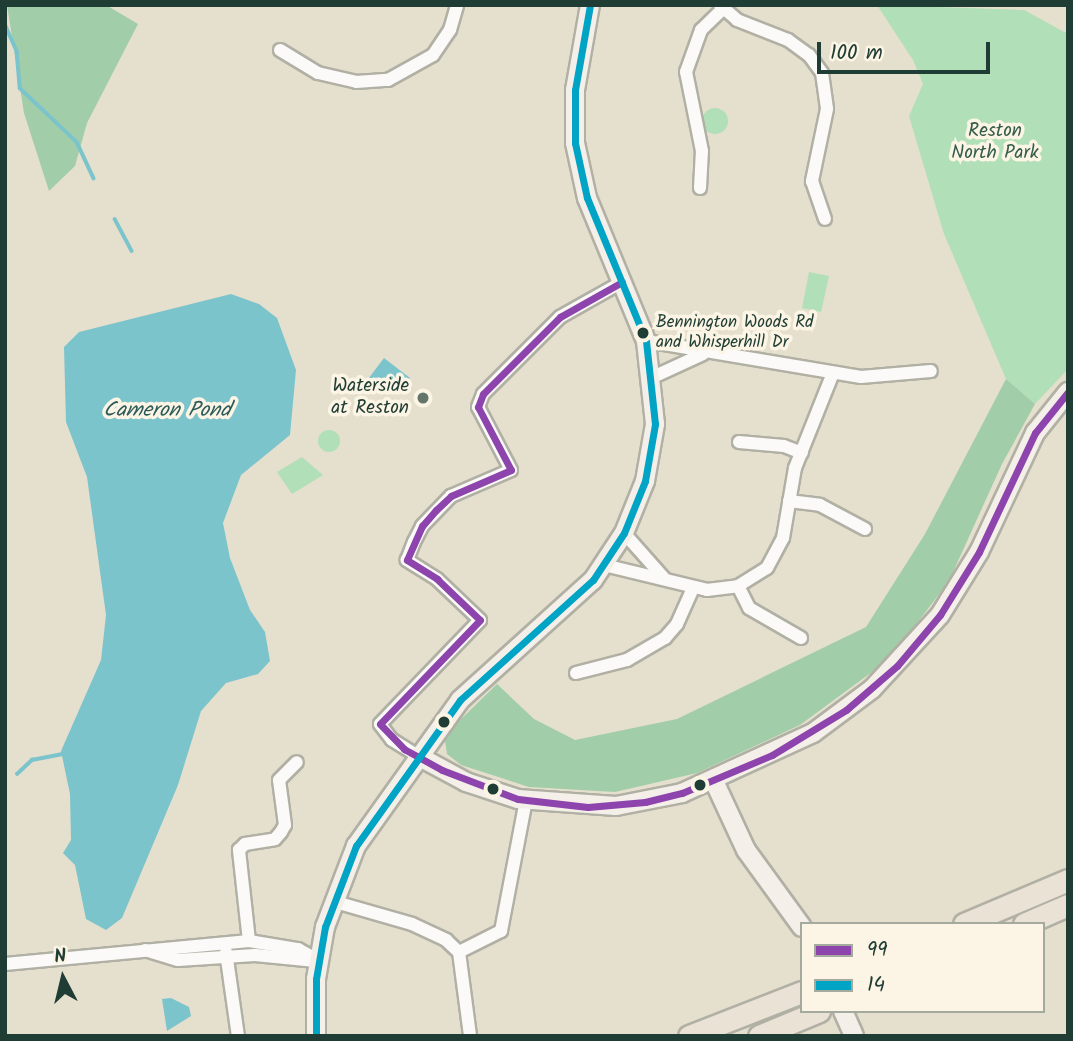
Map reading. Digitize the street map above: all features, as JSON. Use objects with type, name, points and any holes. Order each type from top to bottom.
[{"type":"main road","points":[[969,922],[1068,880]]},
{"type":"main road","points":[[1029,922],[1068,905]]},
{"type":"main road","points":[[689,1036],[800,993]]},
{"type":"main road","points":[[760,1036],[814,1013]]},
{"type":"street","points":[[280,50],[318,74],[356,82],[388,80],[433,55],[450,30],[457,5]]},
{"type":"street","points":[[316,1036],[318,960],[332,901],[356,846],[418,756],[481,678],[573,601],[604,565],[624,533],[652,452],[653,377],[646,341],[587,198],[575,143],[575,90],[590,5]]},
{"type":"street","points":[[700,188],[702,151],[687,72],[701,30],[721,7],[737,20],[788,40],[809,55],[821,73],[827,108],[812,181],[825,219]]},
{"type":"street","points":[[622,282],[560,317],[484,394],[478,407],[511,470],[451,496],[429,518],[414,542],[407,560],[436,579],[480,620],[380,724],[392,740],[466,782],[526,800],[616,806],[682,793],[714,781],[813,733],[872,689],[920,640],[979,552],[1035,433],[1068,392]]},
{"type":"street","points":[[646,341],[704,354],[861,377],[931,371]]},
{"type":"street","points":[[653,377],[704,354]]},
{"type":"street","points":[[604,565],[664,578],[692,590],[738,586],[766,568],[778,553],[802,453],[833,373]]},
{"type":"street","points":[[739,442],[784,446],[802,453]]},
{"type":"street","points":[[789,501],[820,505],[865,528]]},
{"type":"street","points":[[624,533],[664,578]]},
{"type":"street","points":[[738,586],[749,608],[802,638]]},
{"type":"street","points":[[576,673],[627,660],[665,638],[677,624],[692,590]]},
{"type":"street","points":[[248,941],[239,850],[245,844],[275,839],[281,832],[285,825],[279,780],[296,762]]},
{"type":"street","points":[[714,781],[746,850],[800,924]]},
{"type":"street","points":[[458,952],[501,931],[526,800]]},
{"type":"street","points":[[332,901],[412,924],[446,940],[458,952],[470,1036]]},
{"type":"street","points":[[225,951],[248,941],[298,949],[318,960]]},
{"type":"street","points":[[5,964],[141,948],[225,951],[318,960]]},
{"type":"street","points":[[225,951],[238,1036]]},
{"type":"street","points":[[844,1013],[854,1036]]},
{"type":"green space","points":[[7,5],[106,5],[138,24],[87,123],[75,166],[49,191],[24,113]]},
{"type":"green space","name":"Reston North Park","points":[[877,5],[1024,10],[1068,34],[1068,369],[1035,404],[1006,379],[944,234],[909,116],[923,84],[913,60]]},
{"type":"green space","points":[[715,108],[724,112],[728,121],[724,130],[715,134],[706,130],[702,121],[706,112]]},
{"type":"green space","points":[[809,272],[829,276],[821,312],[802,308]]},
{"type":"green space","points":[[1006,379],[1035,404],[1002,464],[949,581],[905,639],[876,669],[800,725],[697,773],[615,792],[529,787],[461,765],[447,754],[445,741],[453,727],[497,684],[534,719],[575,740],[677,719],[866,627],[925,534]]},
{"type":"green space","points":[[329,430],[337,433],[340,441],[337,449],[329,452],[321,449],[318,441],[321,433]]},
{"type":"green space","points":[[302,457],[323,475],[292,494],[277,472]]},
{"type":"water","name":"Cameron Pond","points":[[231,294],[259,304],[277,318],[296,370],[290,435],[241,475],[223,523],[230,558],[250,610],[265,632],[270,661],[258,674],[226,683],[201,711],[178,785],[122,918],[106,930],[86,919],[75,865],[63,853],[71,840],[70,794],[61,751],[101,660],[106,615],[87,477],[66,422],[64,347],[79,332]]},
{"type":"water","points":[[384,358],[410,378],[398,394],[383,380],[375,390],[365,383]]},
{"type":"water","points":[[171,998],[189,1007],[191,1016],[167,1031],[162,999]]},
{"type":"waterway","points":[[5,24],[17,51],[20,88],[77,142],[94,178]]},
{"type":"waterway","points":[[115,219],[132,251]]},
{"type":"waterway","points":[[17,774],[32,760],[62,754]]},
{"type":"transit line","name":"14","points":[[316,1036],[316,979],[325,927],[356,846],[460,700],[593,580],[624,533],[645,481],[655,424],[646,341],[587,198],[575,143],[575,90],[590,5]]},
{"type":"transit line","name":"99","points":[[622,282],[560,317],[483,394],[478,407],[511,470],[451,496],[422,526],[407,560],[437,579],[480,620],[380,724],[404,749],[442,770],[518,799],[588,807],[645,802],[682,793],[772,755],[846,710],[897,666],[940,615],[979,552],[1035,433],[1068,392]]},
{"type":"place","name":"Bennington Woods Rd and Whisperhill Dr","points":[[643,333]]},
{"type":"place","name":"Waterside at Reston","points":[[423,398]]}]
